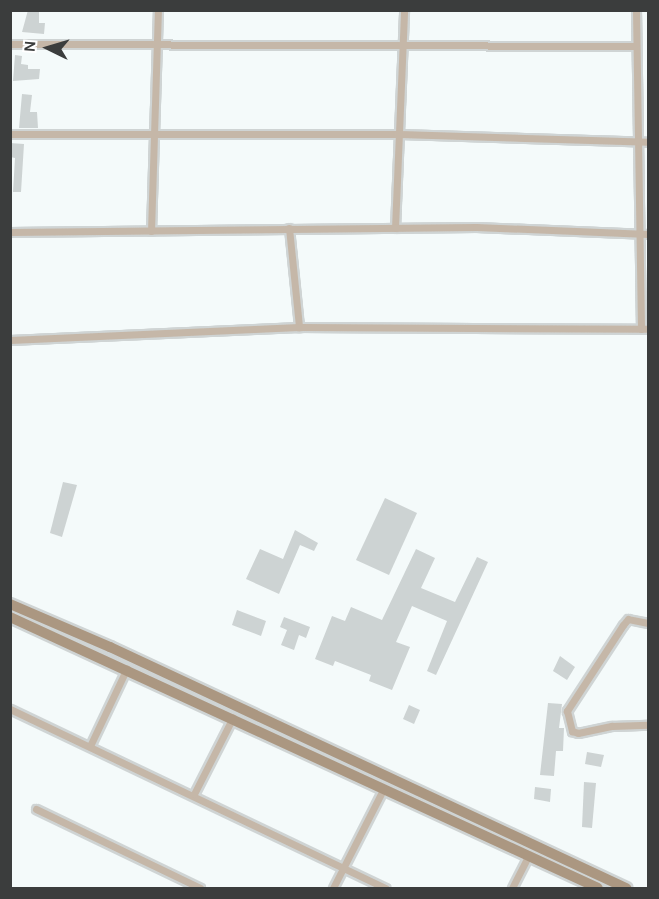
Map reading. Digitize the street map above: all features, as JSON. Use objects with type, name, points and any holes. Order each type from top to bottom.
[{"type":"main road","points":[[10,604],[121,652],[626,888]]},
{"type":"main road","points":[[10,617],[127,668],[598,888]]},
{"type":"street","points":[[151,231],[158,10]]},
{"type":"street","points":[[395,228],[404,10]]},
{"type":"street","points":[[10,340],[299,327],[474,331],[645,329],[639,234],[636,10]]},
{"type":"street","points":[[10,44],[636,46]]},
{"type":"street","points":[[10,134],[400,134],[648,142]]},
{"type":"street","points":[[10,232],[476,227],[648,234]]},
{"type":"street","points":[[289,228],[299,327]]},
{"type":"street","points":[[648,623],[628,619],[567,711],[572,731],[578,734],[612,726],[648,725]]},
{"type":"street","points":[[90,746],[127,668]]},
{"type":"street","points":[[10,709],[386,888]]},
{"type":"street","points":[[194,795],[233,717]]},
{"type":"street","points":[[333,888],[384,788]]},
{"type":"street","points":[[36,809],[200,888]]},
{"type":"street","points":[[512,888],[528,856]]},
{"type":"building","points":[[28,10],[39,10],[39,23],[45,23],[44,34],[22,32]]},
{"type":"building","points":[[15,55],[22,56],[21,64],[28,65],[28,69],[40,69],[39,79],[13,81]]},
{"type":"building","points":[[22,94],[32,95],[30,112],[37,112],[38,128],[19,128]]},
{"type":"building","points":[[10,143],[24,144],[21,192],[13,192],[15,158],[10,157]]},
{"type":"building","points":[[63,482],[77,485],[62,537],[50,533]]},
{"type":"building","points":[[385,498],[417,513],[389,575],[356,560]]},
{"type":"building","points":[[295,530],[318,543],[314,551],[300,545],[279,594],[246,579],[260,549],[283,559]]},
{"type":"building","points":[[416,549],[435,558],[421,588],[455,602],[477,557],[488,562],[436,675],[427,671],[447,621],[412,606],[396,642],[410,647],[392,690],[369,681],[371,675],[335,661],[333,666],[315,659],[332,616],[345,621],[351,607],[382,620]]},
{"type":"building","points":[[237,610],[266,621],[261,636],[232,625]]},
{"type":"building","points":[[284,617],[310,627],[306,638],[299,635],[294,650],[281,645],[287,630],[280,627]]},
{"type":"building","points":[[560,656],[575,667],[567,680],[553,671]]},
{"type":"building","points":[[548,703],[562,704],[559,728],[564,728],[563,751],[556,751],[554,776],[540,775]]},
{"type":"building","points":[[409,705],[420,710],[414,724],[403,719]]},
{"type":"building","points":[[587,752],[604,755],[601,767],[585,764]]},
{"type":"building","points":[[584,782],[596,783],[592,828],[582,827]]},
{"type":"building","points":[[535,787],[551,789],[550,802],[534,799]]}]
